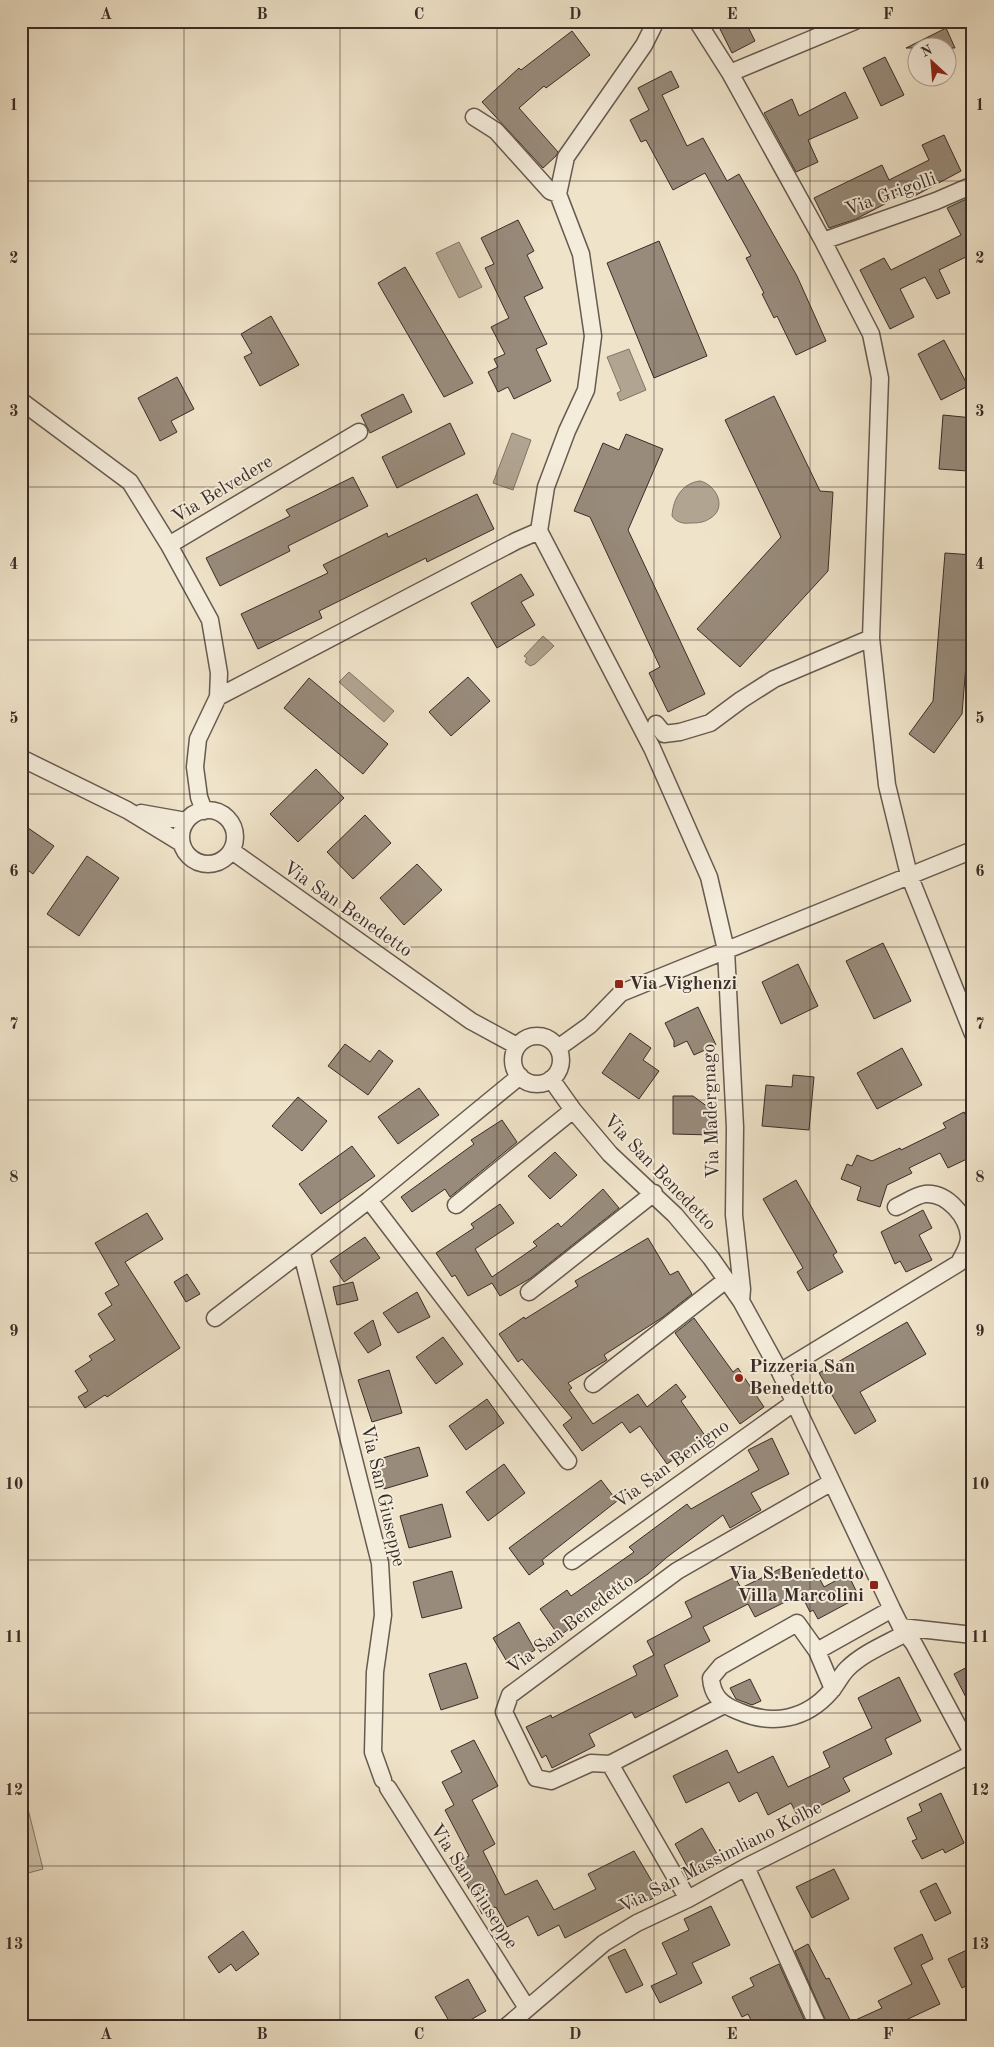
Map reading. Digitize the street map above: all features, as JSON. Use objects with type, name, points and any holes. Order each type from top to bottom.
[{"type":"street","points":[[218,697],[516,541],[539,531],[546,487],[567,431],[586,390],[593,336],[581,254],[558,194],[566,157],[644,45],[656,21]]},
{"type":"street","points":[[697,21],[730,73],[823,241],[871,334],[880,378],[871,638],[887,785],[910,875],[973,1034]]},
{"type":"street","points":[[730,73],[855,21]]},
{"type":"street","points":[[474,117],[496,131],[550,191],[558,194]]},
{"type":"street","name":"Via Grigolli","points":[[823,241],[936,201],[973,185]]},
{"type":"street","points":[[21,401],[130,482],[169,545]]},
{"type":"street","name":"Via Belvedere","points":[[204,811],[199,797],[195,767],[198,738],[218,697],[219,673],[210,620],[169,545],[359,432]]},
{"type":"street","name":"Via Madergnago","points":[[539,531],[591,628],[666,779],[709,876],[726,950],[735,1127],[734,1215],[742,1289],[741,1301]]},
{"type":"street","points":[[656,724],[664,734],[680,732],[710,723],[740,700],[774,679],[871,638]]},
{"type":"street","points":[[21,758],[127,810],[181,843]]},
{"type":"street","points":[[127,810],[175,821],[186,821]]},
{"type":"street","points":[[204,811],[213,811],[228,819],[235,834],[232,852],[222,861],[210,865],[197,862],[186,854],[181,843],[181,831],[186,821],[194,814],[204,811]]},
{"type":"street","points":[[558,1048],[590,1025],[620,993],[973,850]]},
{"type":"street","name":"Via San Benedetto","points":[[232,852],[471,1021],[517,1046]]},
{"type":"street","points":[[533,1036],[543,1037],[552,1041],[558,1048],[561,1061],[556,1074],[551,1079],[535,1083],[520,1076],[516,1071],[513,1058],[517,1046],[524,1040],[533,1036]]},
{"type":"street","points":[[215,1318],[302,1254],[520,1076]]},
{"type":"street","name":"Via San Benedetto","points":[[551,1079],[573,1110],[610,1154],[654,1193],[675,1215],[741,1301],[795,1402],[892,1610],[973,1754]]},
{"type":"street","points":[[456,1205],[573,1110]]},
{"type":"street","points":[[529,1292],[654,1193]]},
{"type":"street","points":[[780,1372],[959,1263],[967,1250],[969,1237],[956,1207],[935,1195],[924,1194],[896,1206]]},
{"type":"street","points":[[369,1200],[568,1461]]},
{"type":"street","name":"Via San Giuseppe","points":[[302,1254],[380,1563],[383,1615],[375,1672],[373,1752],[385,1784],[527,2008]]},
{"type":"street","points":[[593,1384],[726,1280]]},
{"type":"street","name":"Via San Benigno","points":[[572,1561],[795,1402]]},
{"type":"street","name":"Via San Benedetto","points":[[610,1764],[591,1763],[551,1781],[536,1778],[504,1712],[510,1695],[678,1571],[832,1482]]},
{"type":"street","points":[[817,1651],[892,1610]]},
{"type":"street","points":[[833,1689],[817,1651],[797,1622],[721,1666],[710,1678],[716,1695],[724,1705],[755,1719],[776,1720],[799,1715],[819,1704],[833,1689],[846,1670],[859,1659],[907,1635],[973,1635]]},
{"type":"street","points":[[955,1634],[973,1622]]},
{"type":"street","points":[[688,1899],[610,1764],[724,1705]]},
{"type":"street","name":"Via San Massimliano Kolbe","points":[[507,2026],[604,1943],[636,1923],[688,1899],[746,1867],[973,1754]]},
{"type":"street","points":[[746,1867],[818,2026]]},
{"type":"shaded area","points":[[459,242],[482,287],[459,298],[436,253]]},
{"type":"shaded area","points":[[629,349],[646,390],[620,401],[617,393],[621,391],[607,357]]},
{"type":"shaded area","points":[[512,433],[531,440],[513,490],[493,483]]},
{"type":"shaded area","points":[[700,481],[711,487],[718,498],[719,504],[715,515],[697,523],[678,521],[672,516],[677,498],[683,488]]},
{"type":"shaded area","points":[[543,636],[554,646],[535,664],[530,666],[525,662],[527,658],[524,656]]},
{"type":"shaded area","points":[[349,672],[394,711],[384,722],[339,682]]},
{"type":"shaded area","points":[[21,1781],[43,1869],[21,1875]]},
{"type":"building","points":[[716,21],[745,21],[755,41],[732,53]]},
{"type":"building","points":[[946,28],[950,38],[926,38]]},
{"type":"building","points":[[572,31],[590,55],[546,88],[544,86],[519,108],[558,152],[543,168],[482,102],[519,68],[521,70]]},
{"type":"building","points":[[885,57],[904,95],[881,106],[863,68]]},
{"type":"building","points":[[671,71],[679,87],[662,95],[687,146],[703,138],[727,181],[739,174],[797,276],[826,341],[796,355],[777,316],[774,318],[762,294],[764,293],[746,258],[751,256],[705,173],[673,190],[646,140],[641,142],[630,120],[649,110],[638,88]]},
{"type":"building","points":[[845,92],[858,118],[808,140],[818,162],[796,172],[764,113],[792,99],[799,116]]},
{"type":"building","points":[[944,135],[961,171],[907,200],[904,194],[856,219],[829,228],[814,198],[882,165],[889,180],[929,160],[922,145]]},
{"type":"building","points":[[973,196],[973,259],[970,255],[939,270],[950,293],[937,299],[925,277],[900,289],[914,317],[890,329],[860,270],[884,258],[891,270],[961,235],[947,208]]},
{"type":"building","points":[[518,220],[534,251],[527,255],[543,288],[524,297],[547,344],[536,349],[551,381],[514,399],[508,387],[498,392],[488,372],[498,367],[494,359],[505,354],[491,327],[509,318],[485,268],[494,264],[481,238]]},
{"type":"building","points":[[659,241],[707,356],[654,378],[607,263]]},
{"type":"building","points":[[405,267],[473,383],[444,397],[378,283]]},
{"type":"building","points":[[271,316],[299,365],[260,386],[244,357],[252,353],[241,334]]},
{"type":"building","points":[[944,340],[968,386],[941,400],[918,354]]},
{"type":"building","points":[[177,377],[194,409],[171,421],[177,432],[160,441],[138,398]]},
{"type":"building","points":[[403,394],[412,412],[370,433],[361,415]]},
{"type":"building","points":[[774,396],[820,491],[833,492],[828,571],[740,667],[697,629],[781,537],[725,420]]},
{"type":"building","points":[[943,415],[973,418],[968,471],[939,469]]},
{"type":"building","points":[[450,423],[465,454],[397,488],[382,457]]},
{"type":"building","points":[[626,434],[663,449],[628,530],[705,694],[668,712],[649,673],[660,667],[590,517],[574,511],[603,443],[619,450]]},
{"type":"building","points":[[353,477],[368,506],[288,546],[290,551],[220,586],[206,558],[290,516],[286,510]]},
{"type":"building","points":[[477,494],[494,529],[427,562],[426,558],[319,611],[322,618],[258,649],[241,614],[328,573],[323,565],[387,533],[388,537]]},
{"type":"building","points":[[945,553],[973,555],[973,577],[962,714],[934,753],[909,734],[933,701]]},
{"type":"building","points":[[521,574],[534,595],[521,602],[535,625],[497,648],[471,603]]},
{"type":"building","points":[[468,677],[490,701],[451,736],[429,712]]},
{"type":"building","points":[[309,678],[388,744],[363,774],[284,708]]},
{"type":"building","points":[[316,769],[344,798],[298,842],[270,814]]},
{"type":"building","points":[[365,815],[391,843],[353,879],[327,852]]},
{"type":"building","points":[[21,823],[54,846],[33,874],[21,865]]},
{"type":"building","points":[[87,856],[119,878],[79,936],[47,914]]},
{"type":"building","points":[[417,864],[442,890],[404,925],[380,898]]},
{"type":"building","points":[[883,943],[911,1001],[874,1019],[846,961]]},
{"type":"building","points":[[798,964],[818,1006],[781,1024],[762,982]]},
{"type":"building","points":[[698,1007],[716,1045],[694,1055],[687,1041],[674,1047],[674,1041],[665,1023]]},
{"type":"building","points":[[630,1033],[651,1048],[643,1060],[659,1071],[639,1099],[602,1073]]},
{"type":"building","points":[[345,1044],[370,1062],[379,1050],[393,1061],[368,1095],[328,1066]]},
{"type":"building","points":[[902,1048],[922,1085],[877,1109],[857,1073]]},
{"type":"building","points":[[793,1075],[814,1077],[809,1130],[762,1126],[766,1085],[792,1087]]},
{"type":"building","points":[[419,1088],[439,1115],[398,1144],[378,1117]]},
{"type":"building","points":[[673,1096],[693,1096],[712,1110],[712,1135],[673,1134]]},
{"type":"building","points":[[298,1097],[327,1121],[302,1151],[272,1126]]},
{"type":"building","points":[[964,1112],[973,1130],[973,1151],[968,1154],[969,1158],[948,1168],[940,1153],[909,1168],[912,1173],[887,1185],[880,1207],[857,1200],[861,1187],[841,1179],[847,1164],[852,1166],[857,1155],[872,1161],[900,1148],[901,1150],[946,1128],[943,1123]]},
{"type":"building","points":[[502,1120],[517,1142],[450,1197],[445,1189],[412,1212],[401,1197],[474,1144],[471,1140]]},
{"type":"building","points":[[352,1146],[375,1176],[321,1214],[299,1184]]},
{"type":"building","points":[[555,1152],[577,1175],[550,1199],[528,1176]]},
{"type":"building","points":[[796,1180],[837,1252],[833,1255],[843,1272],[808,1291],[797,1272],[803,1268],[763,1199]]},
{"type":"building","points":[[603,1189],[619,1208],[531,1278],[500,1296],[492,1283],[468,1296],[455,1275],[452,1277],[436,1253],[474,1228],[471,1224],[500,1204],[514,1223],[475,1249],[492,1277],[537,1246],[533,1242],[558,1223],[561,1227]]},
{"type":"building","points":[[923,1210],[932,1228],[919,1235],[932,1260],[906,1272],[900,1261],[895,1264],[881,1232]]},
{"type":"building","points":[[147,1213],[163,1239],[125,1262],[180,1348],[107,1397],[105,1395],[85,1408],[78,1397],[88,1391],[75,1371],[92,1360],[89,1356],[115,1340],[98,1314],[112,1305],[105,1293],[119,1285],[95,1243]]},
{"type":"building","points":[[365,1237],[380,1258],[344,1282],[330,1261]]},
{"type":"building","points":[[648,1238],[670,1275],[678,1271],[692,1294],[663,1317],[604,1355],[607,1360],[568,1383],[572,1388],[569,1390],[593,1424],[638,1394],[647,1407],[676,1384],[686,1397],[681,1401],[706,1437],[667,1464],[640,1426],[630,1433],[622,1422],[582,1451],[563,1425],[572,1418],[522,1359],[518,1362],[499,1334],[524,1317],[525,1319],[578,1286],[575,1281]]},
{"type":"building","points":[[187,1274],[200,1294],[186,1302],[174,1282]]},
{"type":"building","points":[[353,1282],[358,1300],[337,1305],[333,1287]]},
{"type":"building","points":[[417,1292],[430,1317],[398,1333],[383,1313]]},
{"type":"building","points":[[694,1318],[733,1372],[738,1368],[764,1407],[740,1424],[675,1333]]},
{"type":"building","points":[[373,1320],[381,1345],[368,1353],[354,1333]]},
{"type":"building","points":[[907,1322],[926,1354],[860,1392],[876,1421],[855,1434],[819,1373]]},
{"type":"building","points":[[443,1337],[463,1364],[436,1384],[416,1357]]},
{"type":"building","points":[[389,1370],[402,1413],[372,1422],[358,1380]]},
{"type":"building","points":[[487,1399],[504,1423],[466,1450],[449,1426]]},
{"type":"building","points":[[772,1438],[789,1474],[751,1493],[761,1510],[730,1528],[723,1515],[648,1574],[559,1636],[540,1609],[567,1590],[571,1596],[634,1552],[629,1547],[687,1504],[691,1509],[759,1470],[748,1450]]},
{"type":"building","points":[[419,1447],[428,1476],[384,1489],[376,1460]]},
{"type":"building","points":[[504,1464],[525,1493],[488,1521],[466,1492]]},
{"type":"building","points":[[601,1480],[617,1501],[542,1560],[544,1564],[529,1575],[509,1548]]},
{"type":"building","points":[[442,1504],[451,1537],[409,1548],[400,1516]]},
{"type":"building","points":[[788,1565],[794,1577],[814,1568],[824,1587],[848,1574],[859,1597],[818,1619],[813,1610],[810,1612],[801,1594],[755,1617],[748,1604],[703,1627],[710,1641],[664,1665],[678,1696],[635,1718],[632,1712],[589,1734],[595,1746],[552,1768],[546,1755],[542,1758],[526,1727],[551,1715],[552,1718],[637,1675],[633,1666],[654,1655],[647,1641],[692,1617],[685,1602],[735,1577],[741,1588]]},
{"type":"building","points":[[452,1571],[462,1608],[422,1618],[413,1582]]},
{"type":"building","points":[[519,1622],[535,1650],[509,1665],[493,1638]]},
{"type":"building","points":[[466,1663],[478,1698],[441,1710],[429,1674]]},
{"type":"building","points":[[973,1664],[973,1711],[954,1674]]},
{"type":"building","points":[[899,1677],[921,1721],[885,1739],[892,1754],[843,1778],[850,1791],[798,1817],[791,1803],[768,1815],[757,1792],[739,1802],[729,1782],[686,1803],[673,1776],[727,1750],[738,1773],[773,1756],[788,1787],[830,1767],[823,1752],[872,1728],[858,1698]]},
{"type":"building","points":[[750,1679],[761,1701],[752,1705],[736,1699],[730,1688]]},
{"type":"building","points":[[474,1740],[498,1786],[472,1800],[495,1844],[483,1851],[505,1895],[537,1880],[554,1910],[596,1889],[588,1874],[634,1851],[660,1895],[635,1907],[633,1903],[565,1938],[559,1925],[538,1936],[528,1916],[507,1927],[496,1907],[482,1914],[456,1863],[469,1856],[445,1810],[454,1805],[442,1782],[462,1772],[451,1751]]},
{"type":"building","points":[[941,1793],[964,1843],[945,1853],[943,1849],[922,1859],[912,1841],[917,1839],[907,1818],[922,1811],[919,1804]]},
{"type":"building","points":[[702,1828],[720,1859],[692,1875],[675,1844]]},
{"type":"building","points":[[834,1869],[849,1899],[812,1918],[796,1887]]},
{"type":"building","points":[[936,1883],[951,1913],[935,1921],[920,1891]]},
{"type":"building","points":[[711,1906],[730,1945],[692,1963],[702,1983],[660,2003],[651,1986],[677,1974],[662,1943],[689,1930],[684,1919]]},
{"type":"building","points":[[243,1931],[259,1954],[236,1971],[231,1964],[219,1973],[208,1957]]},
{"type":"building","points":[[922,1934],[933,1959],[921,1965],[940,2004],[893,2026],[828,2026],[795,1951],[808,1944],[826,1979],[829,1978],[851,2022],[882,2008],[878,2001],[912,1984],[894,1948]]},
{"type":"building","points":[[973,1947],[973,1982],[962,1988],[948,1959]]},
{"type":"building","points":[[625,1949],[643,1985],[626,1993],[608,1957]]},
{"type":"building","points":[[779,1964],[807,2026],[754,2026],[748,2014],[742,2017],[732,1997],[754,1986],[750,1978]]},
{"type":"building","points":[[468,1979],[486,2011],[460,2026],[452,2026],[435,1997]]},
{"type":"place","name":"Via Vighenzi","points":[[619,984]]},
{"type":"place","name":"Pizzeria San Benedetto","points":[[739,1378]]},
{"type":"place","name":"Via S.Benedetto Villa Marcolini","points":[[874,1585]]}]
